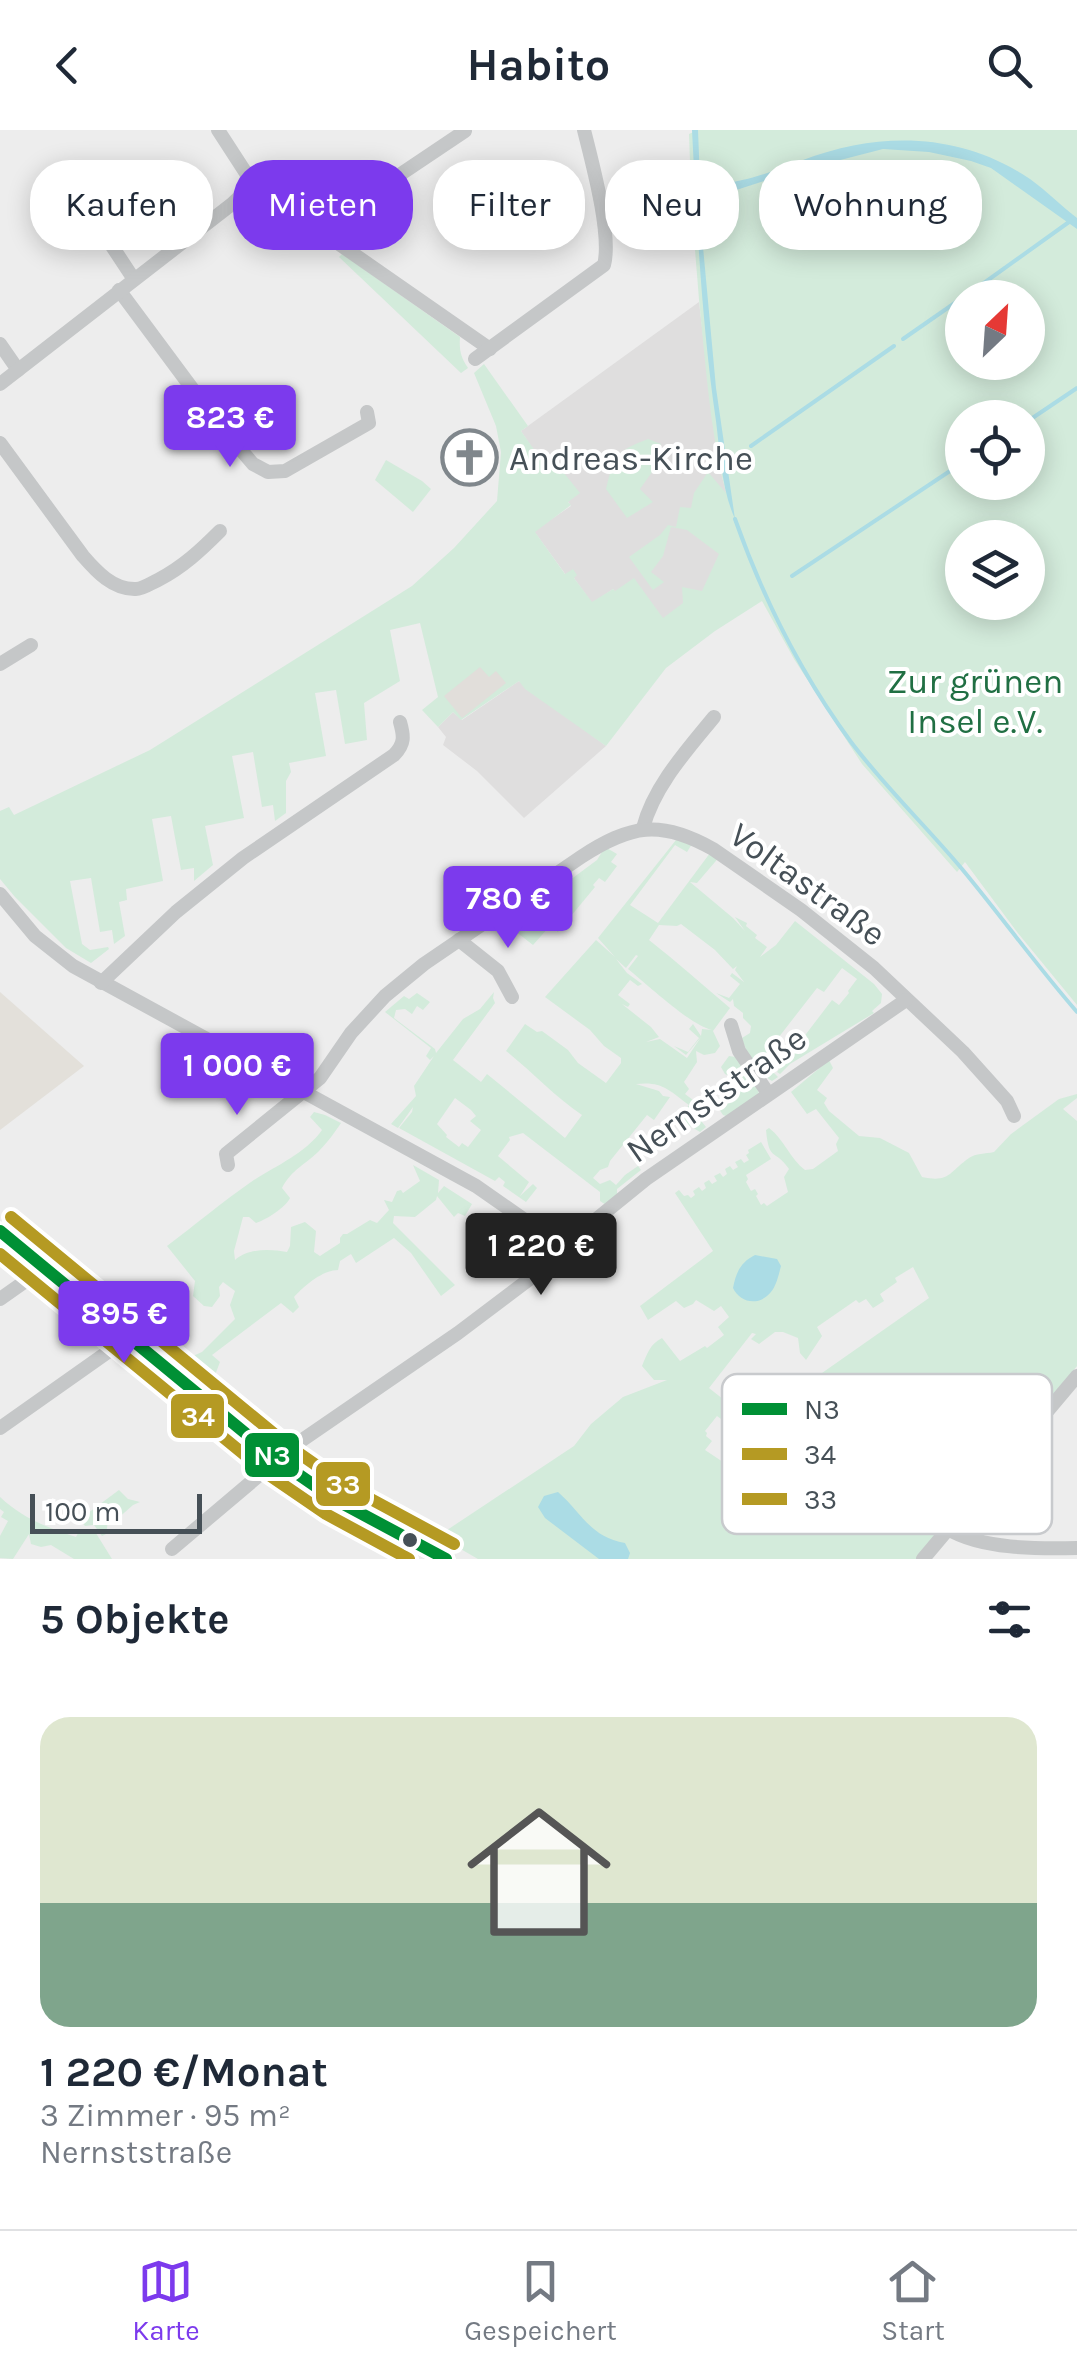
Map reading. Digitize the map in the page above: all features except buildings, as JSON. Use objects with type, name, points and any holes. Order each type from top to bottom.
[{"type":"main road","points":[[0,1231],[279,1461],[334,1499],[446,1559]]},
{"type":"street","points":[[218,130],[238,160]]},
{"type":"street","points":[[475,359],[601,269],[605,262],[597,182],[584,130]]},
{"type":"street","points":[[413,166],[465,131]]},
{"type":"street","points":[[0,384],[233,203]]},
{"type":"street","points":[[115,250],[134,278]]},
{"type":"street","points":[[347,250],[490,349]]},
{"type":"street","points":[[119,290],[216,422],[254,464],[268,472],[285,472],[329,448],[369,423],[367,412]]},
{"type":"street","points":[[0,344],[18,370]]},
{"type":"street","points":[[0,443],[83,556],[107,580],[135,590],[144,587],[180,568],[220,531]]},
{"type":"street","points":[[0,664],[31,645]]},
{"type":"street","points":[[228,1165],[226,1154],[320,1078],[385,996],[424,964],[594,848],[643,828],[647,811],[680,759],[714,717]]},
{"type":"street","points":[[101,983],[176,912],[243,858],[394,755],[403,745],[400,722]]},
{"type":"street","name":"Voltastraße","points":[[643,828],[695,839],[839,940],[964,1054],[1010,1105],[1014,1116]]},
{"type":"street","points":[[0,894],[45,945],[73,966],[482,1190],[566,1249]]},
{"type":"street","points":[[459,940],[498,971],[512,997]]},
{"type":"street","name":"Nernststraße","points":[[172,1549],[296,1445],[511,1294],[646,1179],[906,1000]]},
{"type":"street","points":[[730,1025],[738,1051],[768,1093]]},
{"type":"street","points":[[0,1299],[44,1268]]},
{"type":"street","points":[[0,1428],[128,1337]]},
{"type":"street","points":[[1052,1405],[1077,1376]]},
{"type":"street","points":[[922,1559],[943,1534]]},
{"type":"street","points":[[958,1534],[1043,1554],[1077,1548]]},
{"type":"shaded area","points":[[699,302],[718,462],[749,575],[659,650],[613,589],[592,603],[572,570],[566,575],[534,531],[571,506],[521,431]]},
{"type":"shaded area","points":[[519,681],[606,746],[524,818],[477,771],[443,745],[446,737],[438,727],[453,712],[462,720]]},
{"type":"shaded area","points":[[0,992],[84,1066],[0,1130]]},
{"type":"green space","name":"Zur grünen Insel e.V.","points":[[698,130],[1077,130],[1077,1005],[965,862],[957,872],[862,764],[794,659],[762,601],[666,668],[606,746],[519,681],[461,720],[453,712],[438,727],[422,710],[438,697],[420,623],[390,630],[400,681],[364,703],[367,740],[345,744],[336,690],[315,693],[326,756],[289,763],[286,813],[275,821],[273,805],[262,807],[253,752],[232,756],[244,818],[205,826],[213,865],[194,881],[194,868],[181,870],[171,816],[152,819],[163,881],[126,889],[127,900],[119,902],[125,936],[114,944],[112,930],[100,932],[91,878],[70,881],[82,944],[90,950],[109,949],[91,963],[66,948],[0,879],[0,811],[9,807],[14,815],[150,750],[412,586],[454,548],[497,501],[501,452],[496,426],[474,373],[484,364],[528,426],[521,431],[540,458],[556,463],[580,493],[568,502],[571,505],[535,532],[565,574],[573,569],[577,575],[574,578],[592,602],[634,578],[663,618],[683,603],[682,587],[702,591],[719,554],[687,530],[671,527],[663,556],[651,572],[664,582],[653,590],[629,557],[668,525],[676,527],[680,507],[691,508],[694,493],[708,472],[726,493],[714,437],[695,250],[739,250],[739,160],[690,160],[689,134]]},
{"type":"green space","points":[[342,254],[460,337],[461,354],[468,368],[461,373],[339,257]]},
{"type":"green space","points":[[648,439],[661,444],[657,465],[640,489],[653,502],[627,518],[606,489],[614,462],[623,451]]},
{"type":"green space","points":[[386,460],[431,489],[413,512],[375,480]]},
{"type":"green space","points":[[676,840],[692,844],[687,852],[675,845],[630,905],[658,923],[713,849],[721,855],[697,883],[690,882],[745,931],[735,917],[747,923],[757,935],[755,938],[767,947],[760,957],[776,945],[795,921],[874,984],[882,994],[881,1003],[874,1013],[780,1074],[777,1072],[832,1000],[839,1005],[849,993],[857,979],[842,968],[824,992],[817,988],[761,1060],[778,1077],[772,1081],[746,1050],[742,1038],[750,1033],[751,1026],[743,1013],[734,1006],[733,999],[730,1002],[716,993],[729,998],[740,984],[730,976],[732,973],[744,982],[735,970],[737,966],[733,969],[681,924],[659,925],[649,940],[730,1008],[713,1031],[720,1046],[715,1053],[704,1055],[696,1051],[697,1062],[684,1082],[689,1089],[685,1094],[705,1109],[698,1117],[706,1127],[700,1132],[685,1123],[681,1116],[689,1105],[670,1091],[659,1085],[636,1084],[670,1097],[654,1120],[647,1115],[608,1167],[593,1178],[600,1184],[610,1180],[616,1185],[638,1166],[641,1170],[617,1189],[617,1195],[606,1205],[600,1201],[600,1192],[523,1133],[509,1137],[498,1156],[529,1182],[520,1196],[533,1184],[537,1188],[526,1202],[503,1186],[505,1182],[499,1177],[495,1181],[399,1128],[413,1107],[398,1128],[391,1124],[416,1096],[414,1086],[434,1056],[430,1060],[426,1056],[431,1048],[385,1012],[404,996],[409,999],[417,993],[430,1002],[423,1010],[417,1006],[412,1014],[405,1009],[396,1010],[394,1018],[435,1049],[436,1053],[463,1019],[480,1009],[494,992],[495,1003],[453,1060],[481,1082],[487,1074],[565,1138],[582,1115],[506,1051],[525,1024],[542,1031],[606,1083],[621,1058],[545,997],[596,940],[615,957],[598,938]],"holes":[[[636,955],[628,969],[681,1013],[712,1030],[702,1029],[701,1036],[693,1024],[689,1029],[699,1038],[688,1052],[674,1046],[686,1055],[701,1037],[687,1058],[660,1039],[646,1042],[659,1037],[622,1004],[630,1004],[618,995],[630,980],[638,986],[642,984],[616,959],[626,968]],[[455,1098],[476,1116],[470,1121],[481,1130],[468,1147],[462,1143],[459,1147],[437,1124]]]},
{"type":"green space","points":[[605,847],[617,854],[611,862],[617,866],[605,882],[599,878],[558,932],[550,926],[533,945],[506,924],[553,892],[557,894],[597,860]]},
{"type":"green space","points":[[729,1056],[742,1058],[753,1084],[758,1086],[759,1096],[729,1117],[715,1103],[723,1094],[732,1094],[738,1085],[737,1079],[725,1074],[721,1067]]},
{"type":"green space","points":[[829,1060],[833,1068],[817,1090],[827,1098],[824,1103],[829,1111],[859,1136],[880,1138],[909,1153],[922,1177],[938,1179],[972,1156],[994,1152],[1011,1134],[1059,1099],[1077,1094],[1063,1109],[1077,1121],[1077,1366],[1052,1395],[1052,1374],[822,1374],[929,1298],[913,1267],[895,1278],[897,1282],[880,1294],[884,1301],[873,1308],[866,1299],[859,1303],[856,1300],[817,1327],[822,1336],[806,1360],[800,1353],[798,1338],[775,1332],[759,1344],[751,1339],[756,1334],[752,1333],[709,1388],[722,1398],[722,1420],[717,1416],[705,1431],[712,1441],[705,1450],[722,1461],[722,1534],[937,1534],[916,1559],[478,1559],[438,1536],[574,1446],[591,1424],[623,1397],[667,1380],[654,1380],[642,1366],[658,1340],[662,1338],[680,1361],[724,1335],[718,1327],[729,1317],[721,1306],[714,1311],[696,1300],[684,1308],[676,1301],[648,1320],[640,1306],[713,1251],[675,1193],[679,1190],[691,1198],[699,1187],[702,1191],[706,1188],[704,1183],[717,1181],[714,1176],[720,1173],[723,1177],[727,1174],[725,1169],[738,1167],[735,1162],[749,1160],[748,1150],[761,1142],[771,1159],[746,1175],[746,1182],[751,1191],[755,1189],[761,1205],[767,1206],[788,1192],[784,1177],[789,1169],[771,1151],[766,1130],[769,1128],[779,1138],[805,1170],[813,1169],[838,1151],[839,1138],[816,1109],[807,1114],[791,1092]]},
{"type":"green space","points":[[314,1112],[341,1123],[322,1148],[286,1182],[282,1188],[290,1198],[284,1205],[256,1223],[243,1217],[235,1260],[253,1251],[287,1252],[291,1227],[305,1222],[316,1231],[314,1252],[320,1256],[340,1243],[343,1234],[370,1220],[377,1223],[389,1210],[384,1200],[392,1202],[397,1191],[403,1193],[420,1181],[413,1165],[439,1180],[438,1193],[444,1186],[472,1204],[465,1216],[458,1213],[454,1217],[437,1196],[415,1217],[394,1216],[393,1223],[455,1285],[441,1296],[411,1253],[394,1238],[356,1263],[351,1254],[340,1261],[338,1270],[320,1275],[294,1297],[299,1307],[293,1313],[281,1303],[212,1355],[220,1362],[215,1375],[186,1376],[179,1371],[179,1362],[202,1352],[235,1319],[230,1305],[235,1291],[223,1282],[212,1307],[204,1306],[193,1296],[195,1281],[167,1246],[240,1190],[307,1146],[322,1130],[310,1117]]},
{"type":"green space","points":[[505,1225],[538,1248],[538,1256],[528,1264],[503,1271],[493,1258],[503,1250],[496,1244]]},
{"type":"green space","points":[[119,1490],[128,1499],[140,1502],[116,1520],[108,1521],[102,1536],[94,1525],[85,1526],[80,1519]]},
{"type":"green space","points":[[0,1497],[26,1517],[66,1534],[76,1537],[79,1531],[94,1530],[112,1559],[74,1559],[51,1545],[31,1544],[29,1534],[13,1559],[0,1558],[0,1536],[8,1521],[1,1517],[4,1512],[0,1509]]},
{"type":"sand","points":[[480,667],[489,677],[496,671],[506,683],[462,718],[444,696]]},
{"type":"water","points":[[692,130],[698,130],[699,160],[694,160]]},
{"type":"water","points":[[890,141],[919,141],[976,152],[1030,179],[1077,218],[1077,229],[982,165],[982,160],[883,149],[840,160],[806,160],[861,144]]},
{"type":"water","points":[[759,176],[759,183],[739,189],[739,181]]},
{"type":"water","points":[[699,250],[703,250],[716,388],[735,519],[722,472]]},
{"type":"water","points":[[755,1255],[777,1259],[781,1266],[770,1293],[748,1301],[733,1288],[740,1268]]},
{"type":"water","points":[[558,1492],[595,1530],[625,1543],[630,1553],[628,1559],[599,1559],[545,1518],[538,1507],[544,1496]]},
{"type":"waterway","points":[[988,280],[1069,222]]},
{"type":"waterway","points":[[903,339],[945,310]]},
{"type":"waterway","points":[[751,446],[894,346]]},
{"type":"waterway","points":[[1045,410],[1077,388]]},
{"type":"waterway","points":[[792,576],[945,474]]},
{"type":"waterway","points":[[735,519],[785,635],[833,716],[864,759],[962,869],[1077,1012]]},
{"type":"transit line","name":"33","points":[[11,1217],[290,1447],[343,1484],[454,1544]]},
{"type":"transit line","name":"N3","points":[[0,1231],[279,1461],[334,1499],[446,1559]]},
{"type":"transit line","name":"34","points":[[0,1254],[269,1475],[326,1514],[409,1559]]},
{"type":"place","name":"Andreas-Kirche","points":[[470,458]]}]
